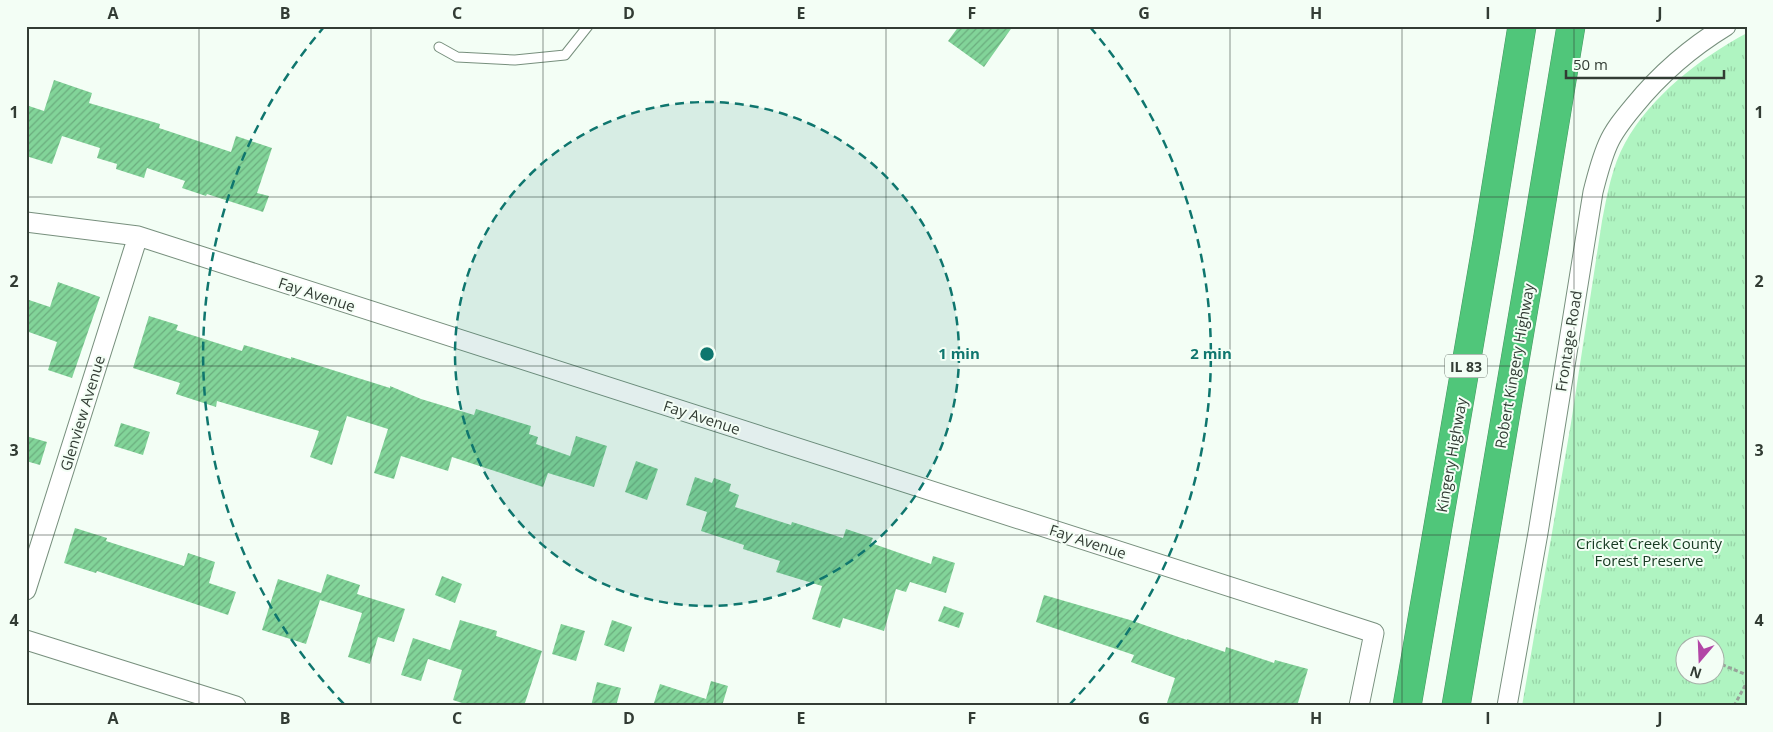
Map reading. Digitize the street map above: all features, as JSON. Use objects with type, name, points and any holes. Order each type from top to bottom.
[{"type":"highway","name":"Kingery Highway","points":[[1407,706],[1487,242],[1522,26]]},
{"type":"highway","name":"Robert Kingery Highway","points":[[1456,706],[1571,26]]},
{"type":"street","name":"Frontage Road","points":[[1507,706],[1538,533],[1593,192],[1601,164],[1608,143],[1621,122],[1646,92],[1671,65],[1692,48],[1726,26]]},
{"type":"street","name":"Fay Avenue","points":[[26,222],[138,236],[1374,633],[1359,706]]},
{"type":"street","name":"Glenview Avenue","points":[[26,590],[138,236]]},
{"type":"street","points":[[26,640],[236,706]]},
{"type":"lane","points":[[440,47],[457,56],[467,57],[515,60],[565,55],[588,26]]},
{"type":"path","points":[[1726,666],[1747,675]]},
{"type":"path","points":[[1734,706],[1747,682]]},
{"type":"green space","name":"Cricket Creek County Forest Preserve","points":[[1747,33],[1747,706],[1522,706],[1571,423],[1602,221],[1613,171],[1625,143],[1648,110],[1678,80],[1712,54]]},
{"type":"building","points":[[959,26],[1013,26],[984,67],[948,41]]},
{"type":"building","points":[[54,80],[92,93],[89,103],[160,124],[159,128],[231,152],[236,136],[272,148],[257,193],[269,196],[263,212],[182,188],[185,181],[147,168],[144,178],[116,169],[117,164],[97,158],[100,148],[62,136],[52,164],[26,156],[26,105],[44,111]]},
{"type":"building","points":[[58,282],[100,297],[72,378],[48,370],[57,342],[26,331],[26,299],[50,307]]},
{"type":"building","points":[[149,316],[178,325],[176,330],[242,351],[244,345],[291,359],[291,357],[390,388],[390,386],[421,399],[474,415],[476,409],[531,426],[529,434],[538,437],[536,444],[570,456],[576,436],[607,446],[594,487],[548,473],[543,487],[452,457],[448,471],[401,456],[394,479],[374,473],[388,429],[347,416],[332,465],[310,457],[319,431],[217,401],[216,407],[176,394],[180,383],[133,368]]},
{"type":"building","points":[[121,423],[150,432],[143,455],[114,446]]},
{"type":"building","points":[[26,436],[47,442],[40,465],[26,461]]},
{"type":"building","points":[[636,461],[658,469],[647,500],[625,492]]},
{"type":"building","points":[[695,477],[712,483],[714,478],[731,484],[729,491],[739,495],[735,507],[791,525],[792,522],[843,538],[846,529],[873,538],[871,543],[931,564],[933,556],[955,563],[946,593],[910,582],[906,592],[896,589],[884,631],[843,618],[840,628],[812,619],[822,586],[776,572],[780,561],[743,549],[744,545],[701,531],[707,512],[686,505]]},
{"type":"building","points":[[75,528],[107,538],[106,541],[184,566],[188,553],[215,562],[209,583],[236,592],[228,615],[97,571],[96,573],[64,563]]},
{"type":"building","points":[[327,574],[360,585],[357,594],[405,609],[394,642],[378,637],[370,664],[348,657],[362,613],[320,600],[306,644],[262,630],[278,579],[321,593]]},
{"type":"building","points":[[442,576],[462,584],[455,603],[435,595]]},
{"type":"building","points":[[1044,595],[1130,620],[1225,652],[1226,647],[1274,663],[1275,660],[1308,669],[1297,706],[1166,706],[1175,678],[1131,662],[1134,655],[1036,622]]},
{"type":"building","points":[[944,606],[964,613],[959,628],[938,621]]},
{"type":"building","points":[[460,620],[497,631],[496,636],[542,651],[524,706],[471,706],[453,700],[462,670],[428,659],[421,681],[401,675],[413,638],[450,650]]},
{"type":"building","points":[[612,620],[632,627],[624,652],[604,645]]},
{"type":"building","points":[[561,624],[585,631],[576,661],[552,654]]},
{"type":"building","points":[[711,681],[728,686],[722,706],[653,706],[660,684],[706,699]]},
{"type":"building","points":[[597,682],[621,688],[616,706],[591,706]]}]
